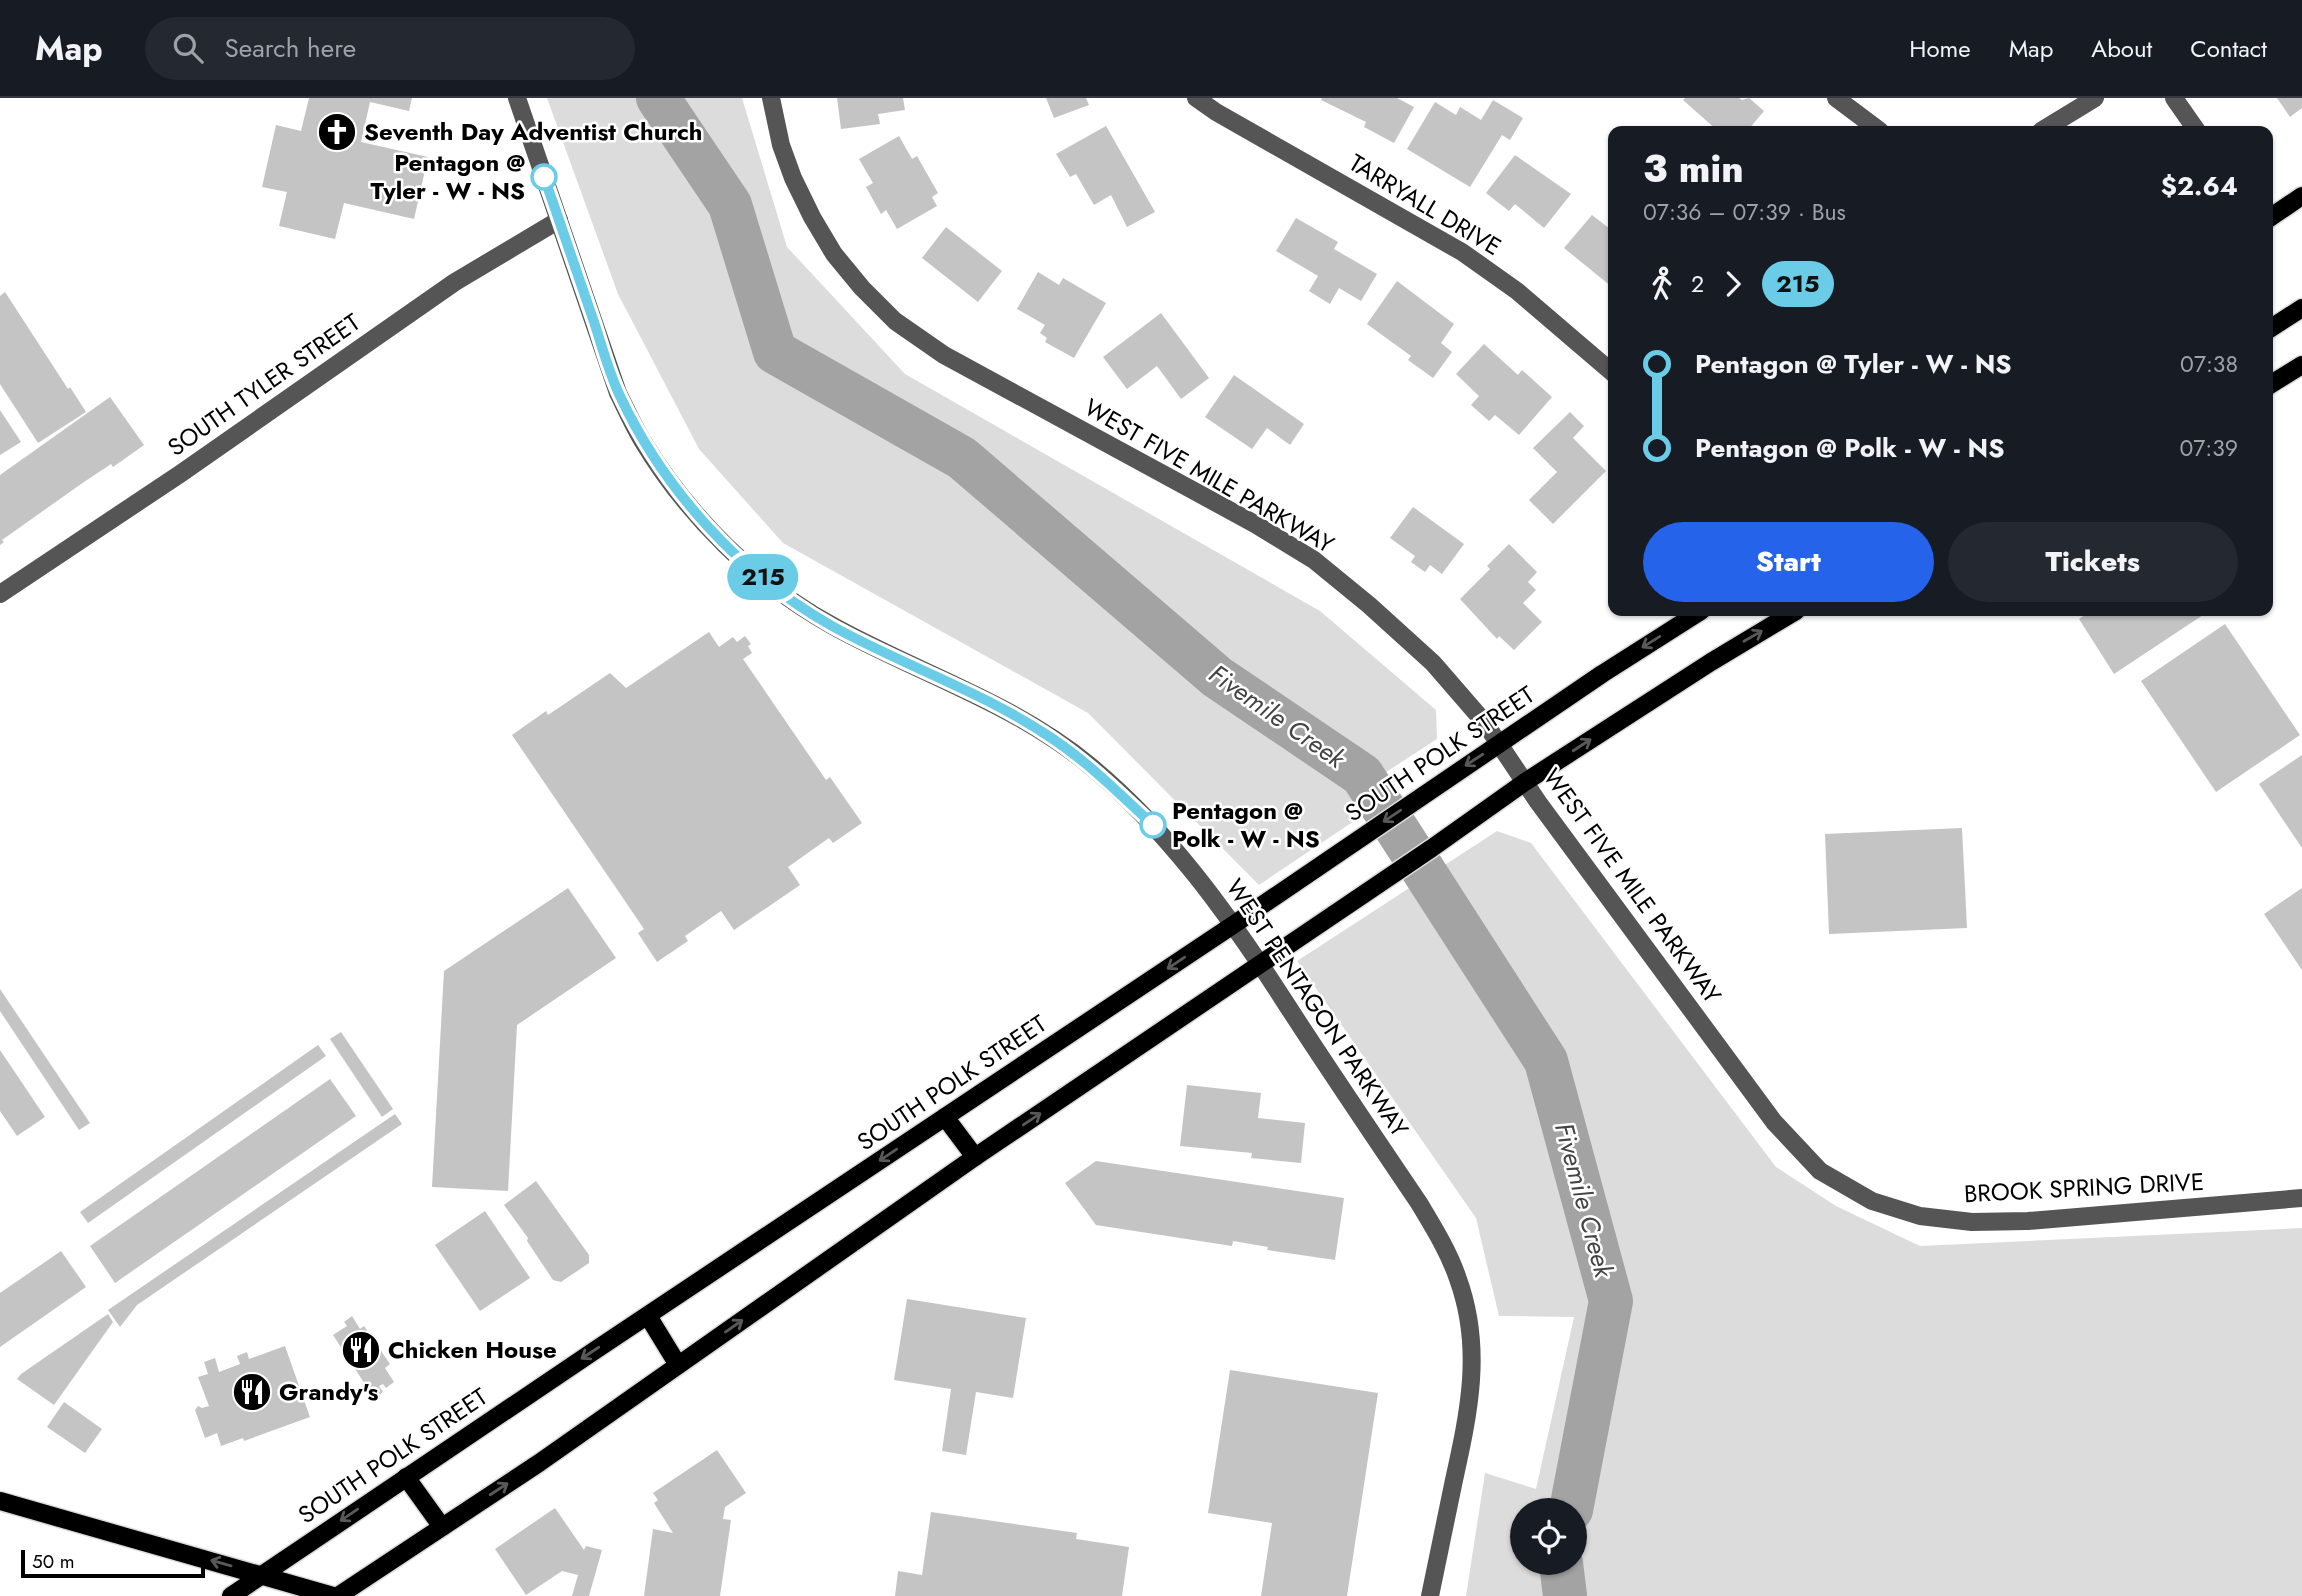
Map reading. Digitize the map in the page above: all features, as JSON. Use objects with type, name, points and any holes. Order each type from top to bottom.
[{"type":"main road","points":[[2273,216],[2302,196]]},
{"type":"main road","points":[[2273,327],[2302,308]]},
{"type":"main road","points":[[2273,383],[2302,365]]},
{"type":"main road","name":"SOUTH POLK STREET","points":[[231,1596],[1693,616]]},
{"type":"main road","points":[[0,1501],[336,1596],[539,1463],[975,1157],[1525,782],[1788,616]]},
{"type":"main road","points":[[945,1117],[975,1157]]},
{"type":"main road","points":[[648,1316],[678,1365]]},
{"type":"main road","points":[[406,1477],[442,1527]]},
{"type":"street","name":"WEST PENTAGON PARKWAY","points":[[517,98],[618,393],[642,439],[674,486],[743,561],[788,598],[832,626],[1016,717],[1051,738],[1089,765],[1153,825],[1209,891],[1233,925],[1442,1240],[1459,1280],[1468,1317],[1472,1358],[1470,1403],[1430,1596]]},
{"type":"street","name":"WEST FIVE MILE PARKWAY","points":[[771,98],[781,145],[812,217],[834,254],[862,288],[895,321],[944,355],[1255,524],[1314,561],[1369,605],[1433,663],[1485,723],[1525,782],[1774,1122]]},
{"type":"street","name":"TARRYALL DRIVE","points":[[1196,98],[1462,252],[1517,291],[1608,369]]},
{"type":"street","points":[[1836,98],[1873,126]]},
{"type":"street","points":[[2049,126],[2095,98]]},
{"type":"street","points":[[2174,98],[2194,126]]},
{"type":"street","name":"SOUTH TYLER STREET","points":[[0,594],[180,474],[455,282],[559,220]]},
{"type":"street","name":"BROOK SPRING DRIVE","points":[[1774,1122],[1820,1171],[1872,1201],[1920,1216],[1972,1222],[2028,1221],[2302,1198]]},
{"type":"shaded area","points":[[547,98],[742,98],[787,247],[905,374],[1320,611],[1436,710],[1437,739],[1351,795],[1372,809],[1259,885],[1088,713],[783,543],[699,449],[618,294]]},
{"type":"shaded area","points":[[1497,831],[1531,843],[1776,1167],[1836,1206],[1920,1246],[2302,1228],[2302,1596],[1466,1596],[1485,1473],[1536,1489],[1574,1317],[1499,1316],[1476,1218],[1297,961]]},
{"type":"building","points":[[309,98],[412,98],[409,111],[370,102],[361,142],[428,157],[414,219],[344,203],[335,239],[279,226],[287,192],[262,187],[276,125],[301,131]]},
{"type":"building","points":[[837,98],[903,98],[905,110],[878,114],[880,124],[841,129]]},
{"type":"building","points":[[1046,98],[1086,98],[1089,105],[1054,118]]},
{"type":"building","points":[[1397,98],[1414,107],[1394,143],[1364,127],[1366,122],[1321,100]]},
{"type":"building","points":[[1749,98],[1764,111],[1751,126],[1712,126],[1683,100]]},
{"type":"building","points":[[2277,98],[2302,98],[2302,108],[2290,117]]},
{"type":"building","points":[[1493,100],[1523,118],[1510,140],[1502,135],[1470,187],[1407,149],[1435,102],[1456,115],[1460,107],[1481,120]]},
{"type":"building","points":[[1106,126],[1155,212],[1127,227],[1111,195],[1094,205],[1076,174],[1070,177],[1056,154]]},
{"type":"building","points":[[899,136],[912,159],[917,156],[938,193],[932,197],[937,206],[897,229],[886,210],[881,214],[866,187],[873,183],[859,159]]},
{"type":"building","points":[[1515,155],[1571,194],[1544,228],[1515,204],[1509,211],[1486,193]]},
{"type":"building","points":[[1592,215],[1608,227],[1608,284],[1564,248]]},
{"type":"building","points":[[1296,218],[1338,242],[1334,249],[1377,274],[1361,301],[1339,288],[1330,304],[1309,291],[1318,276],[1276,251]]},
{"type":"building","points":[[946,227],[1002,271],[978,302],[922,258]]},
{"type":"building","points":[[1038,272],[1059,285],[1063,278],[1106,303],[1074,358],[1045,342],[1047,338],[1040,333],[1045,325],[1017,309]]},
{"type":"building","points":[[1397,281],[1454,324],[1441,343],[1452,352],[1433,378],[1408,360],[1411,356],[1367,324]]},
{"type":"building","points":[[5,292],[86,412],[38,443],[0,384],[0,296]]},
{"type":"building","points":[[1161,313],[1209,378],[1181,399],[1157,366],[1127,389],[1103,357]]},
{"type":"building","points":[[1484,344],[1518,375],[1522,370],[1552,397],[1519,435],[1495,415],[1489,421],[1471,405],[1479,396],[1456,374]]},
{"type":"building","points":[[1234,375],[1304,424],[1290,445],[1267,428],[1252,449],[1205,417]]},
{"type":"building","points":[[110,397],[144,445],[113,467],[111,464],[81,484],[2,540],[4,542],[0,545],[0,475]]},
{"type":"building","points":[[0,410],[21,442],[0,455]]},
{"type":"building","points":[[1570,412],[1584,426],[1573,438],[1606,471],[1553,524],[1529,500],[1557,472],[1533,448]]},
{"type":"building","points":[[1413,507],[1464,544],[1442,574],[1430,565],[1425,572],[1411,562],[1415,556],[1390,538]]},
{"type":"building","points":[[1509,544],[1537,572],[1528,582],[1536,590],[1523,603],[1542,622],[1514,650],[1499,636],[1497,639],[1460,599],[1490,569],[1487,566]]},
{"type":"building","points":[[2084,616],[2201,616],[2114,674],[2079,619]]},
{"type":"building","points":[[2225,624],[2300,735],[2216,792],[2141,681]]},
{"type":"building","points":[[709,632],[719,647],[733,637],[737,642],[745,636],[751,644],[748,646],[752,653],[743,659],[826,780],[830,777],[862,823],[833,843],[829,838],[788,867],[800,885],[734,930],[721,911],[685,936],[688,941],[657,962],[638,933],[644,929],[512,735],[546,711],[548,715],[610,673],[626,688]]},
{"type":"building","points":[[2302,755],[2302,848],[2259,784]]},
{"type":"building","points":[[1962,828],[1967,928],[1829,934],[1825,834]]},
{"type":"building","points":[[568,888],[616,958],[517,1025],[508,1191],[432,1187],[444,971]]},
{"type":"building","points":[[2302,888],[2302,970],[2264,914]]},
{"type":"building","points":[[0,989],[90,1123],[79,1130],[0,1011]]},
{"type":"building","points":[[341,1032],[393,1109],[382,1117],[330,1039]]},
{"type":"building","points":[[318,1045],[326,1056],[88,1223],[80,1212]]},
{"type":"building","points":[[0,1050],[45,1117],[17,1136],[0,1111]]},
{"type":"building","points":[[330,1079],[356,1116],[115,1283],[90,1246]]},
{"type":"building","points":[[1187,1085],[1261,1093],[1258,1118],[1305,1123],[1301,1163],[1251,1158],[1252,1153],[1180,1146]]},
{"type":"building","points":[[395,1114],[402,1124],[137,1305],[120,1327],[108,1310]]},
{"type":"building","points":[[1096,1161],[1344,1198],[1335,1260],[1267,1250],[1268,1247],[1233,1241],[1232,1246],[1096,1225],[1065,1183]]},
{"type":"building","points":[[536,1181],[589,1255],[589,1263],[561,1282],[553,1280],[504,1205]]},
{"type":"building","points":[[485,1211],[530,1278],[480,1311],[435,1245]]},
{"type":"building","points":[[61,1251],[86,1287],[0,1347],[0,1293]]},
{"type":"building","points":[[907,1299],[1026,1318],[1013,1398],[976,1392],[966,1455],[942,1451],[951,1389],[894,1380]]},
{"type":"building","points":[[108,1314],[113,1322],[54,1405],[17,1379],[21,1374]]},
{"type":"building","name":"Chicken House","points":[[352,1316],[360,1329],[364,1326],[390,1364],[385,1368],[394,1382],[386,1388],[383,1384],[379,1386],[383,1392],[374,1398],[333,1335],[347,1326],[344,1322]]},
{"type":"building","name":"Grandy's","points":[[285,1346],[310,1417],[244,1441],[243,1438],[221,1446],[217,1433],[205,1438],[195,1410],[198,1406],[209,1406],[198,1377],[208,1374],[204,1362],[215,1358],[219,1372],[240,1364],[237,1356],[247,1352],[249,1359]]},
{"type":"building","points":[[1230,1370],[1378,1393],[1347,1596],[1261,1596],[1272,1523],[1208,1513]]},
{"type":"building","points":[[64,1402],[102,1429],[85,1453],[47,1427]]},
{"type":"building","points":[[717,1450],[746,1493],[725,1507],[723,1519],[731,1520],[720,1596],[644,1596],[653,1529],[673,1533],[654,1503],[658,1500],[653,1493]]},
{"type":"building","points":[[555,1508],[584,1550],[586,1546],[602,1550],[589,1596],[572,1596],[578,1575],[562,1571],[526,1595],[495,1549]]},
{"type":"building","points":[[931,1512],[1077,1533],[1076,1539],[1129,1547],[1122,1596],[895,1596],[898,1571],[922,1575]]},
{"type":"waterway","name":"Fivemile Creek","points":[[658,98],[730,205],[775,352],[962,458],[1217,677],[1362,775],[1546,1061],[1611,1301],[1573,1498]]},
{"type":"waterway","name":"Fivemile Creek","points":[[1562,1575],[1565,1596]]},
{"type":"bus line","name":"215","points":[[544,177],[618,393],[642,439],[674,486],[704,521],[743,561],[788,598],[832,626],[984,700],[1051,738],[1089,765],[1153,825]]},
{"type":"place","name":"Seventh Day Adventist Church","points":[[337,132]]},
{"type":"place","name":"Pentagon @ Tyler - W - NS","points":[[544,177]]},
{"type":"place","name":"Pentagon @ Polk - W - NS","points":[[1153,825]]},
{"type":"place","name":"Chicken House","points":[[361,1350]]},
{"type":"place","name":"Grandy's","points":[[252,1392]]}]
